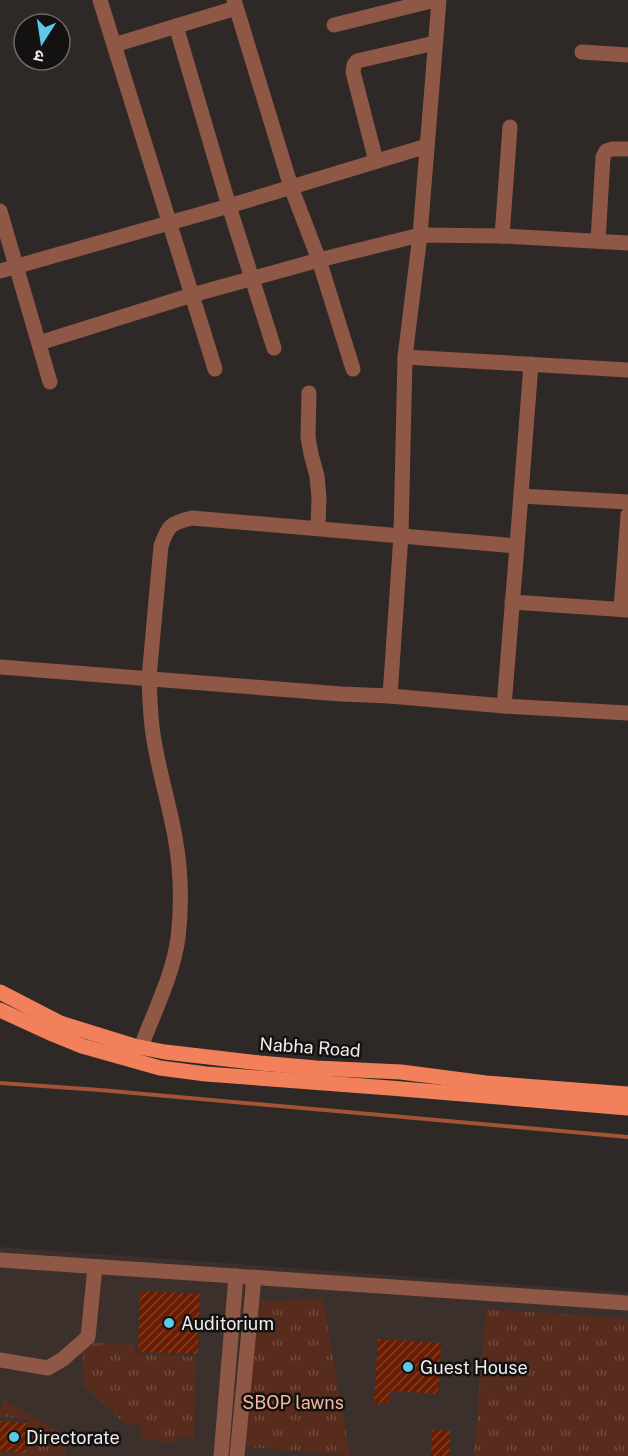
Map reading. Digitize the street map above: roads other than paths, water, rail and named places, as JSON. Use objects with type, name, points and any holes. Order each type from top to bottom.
[{"type":"main road","name":"Nabha Road","points":[[0,992],[60,1023],[165,1052],[207,1058],[316,1068],[401,1072],[486,1083],[628,1095]]},
{"type":"main road","name":"Nabha Road","points":[[0,1010],[50,1034],[82,1046],[160,1068],[206,1074],[628,1108]]},
{"type":"street","points":[[99,0],[215,369]]},
{"type":"street","points":[[334,25],[437,0],[420,235],[405,357],[401,535],[390,696]]},
{"type":"street","points":[[114,45],[176,26],[235,4],[291,187],[319,260],[353,369]]},
{"type":"street","points":[[176,26],[251,279],[274,348]]},
{"type":"street","points":[[376,161],[353,72],[354,65],[357,61],[435,43]]},
{"type":"street","points":[[582,52],[628,55]]},
{"type":"street","points":[[502,236],[510,127]]},
{"type":"street","points":[[0,271],[229,206],[427,146]]},
{"type":"street","points":[[598,241],[603,157],[606,151],[612,149],[628,149]]},
{"type":"street","points":[[0,211],[50,382]]},
{"type":"street","points":[[39,343],[192,295],[420,235],[502,236],[628,243]]},
{"type":"street","points":[[405,357],[628,370]]},
{"type":"street","points":[[504,705],[531,364]]},
{"type":"street","points":[[309,393],[308,437],[317,476],[318,528]]},
{"type":"street","points":[[521,496],[628,502]]},
{"type":"street","points":[[512,602],[625,609],[628,515]]},
{"type":"street","points":[[141,1047],[170,973],[177,939],[180,902],[175,838],[153,734],[149,678],[161,546],[166,530],[177,522],[192,518],[517,546]]},
{"type":"street","points":[[0,668],[628,713]]},
{"type":"street","points":[[0,1260],[628,1303]]},
{"type":"street","points":[[0,1360],[48,1368],[63,1359],[88,1336],[95,1267]]},
{"type":"street","points":[[221,1456],[236,1276]]},
{"type":"street","points":[[237,1456],[254,1277]]},
{"type":"waterway","points":[[0,1083],[628,1137]]},
{"type":"place","name":"Auditorium","points":[[169,1323]]},
{"type":"place","name":"Guest House","points":[[408,1367]]},
{"type":"place","name":"Directorate","points":[[14,1437]]},
{"type":"park label","name":"SBOP lawns","points":[[293,1402]]}]
